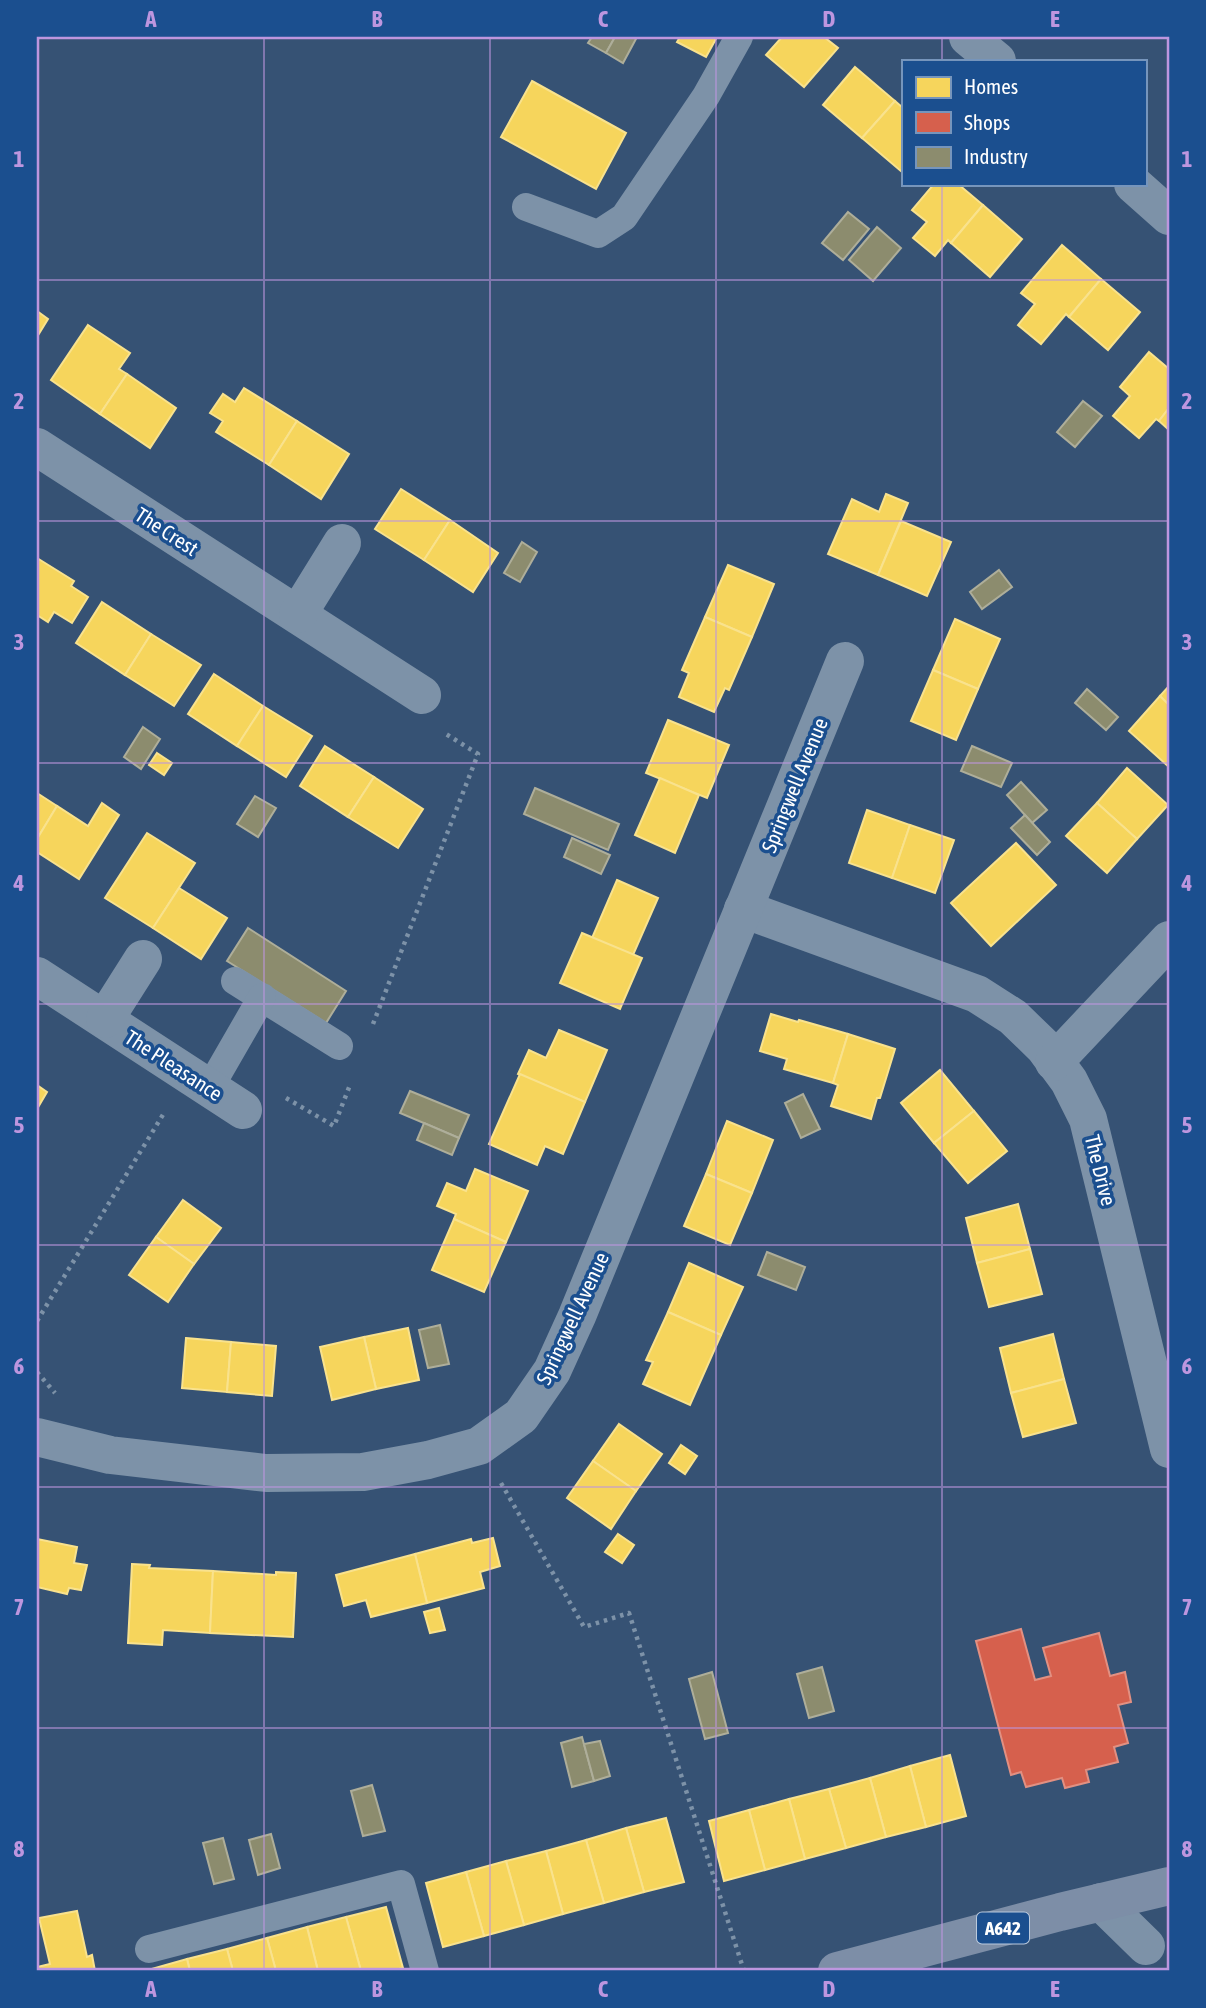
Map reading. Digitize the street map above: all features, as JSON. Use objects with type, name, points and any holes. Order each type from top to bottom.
[{"type":"main road","name":"A642","points":[[837,1971],[1169,1886]]},
{"type":"street","points":[[968,37],[996,60]]},
{"type":"street","points":[[1135,186],[1169,216]]},
{"type":"street","name":"The Crest","points":[[37,447],[422,695]]},
{"type":"street","points":[[298,614],[342,543]]},
{"type":"street","name":"Springwell Avenue","points":[[37,1437],[110,1455],[266,1473],[363,1472],[428,1460],[479,1446],[521,1416],[552,1371],[577,1316],[845,662]]},
{"type":"street","points":[[743,909],[977,994],[1013,1017],[1044,1047],[1054,1062],[1169,940]]},
{"type":"street","name":"The Pleasance","points":[[105,1019],[143,959]]},
{"type":"street","name":"The Pleasance","points":[[37,976],[243,1110]]},
{"type":"street","name":"The Drive","points":[[1054,1062],[1069,1081],[1088,1119],[1169,1449]]},
{"type":"street","points":[[1101,1902],[1147,1959]]},
{"type":"lane","points":[[526,207],[598,234],[624,217],[706,96],[739,37]]},
{"type":"lane","points":[[235,981],[338,1046]]},
{"type":"lane","points":[[198,1082],[262,997]]},
{"type":"lane","points":[[149,1949],[401,1884],[425,1971]]},
{"type":"path","points":[[369,1036],[478,754],[412,712],[422,695]]},
{"type":"path","points":[[243,1110],[258,1082],[334,1126],[354,1074]]},
{"type":"path","points":[[37,1321],[198,1082]]},
{"type":"path","points":[[479,1446],[584,1627],[629,1613],[744,1971]]},
{"type":"building: Homes","points":[[680,37],[717,37],[706,57],[677,42]]},
{"type":"building: Homes","points":[[782,37],[824,37],[838,48],[804,87],[766,55]]},
{"type":"building: Homes","points":[[855,67],[895,101],[862,138],[823,105]]},
{"type":"building: Homes","points":[[532,81],[626,133],[596,189],[501,137]]},
{"type":"building: Homes","points":[[895,101],[902,107],[902,172],[862,138]]},
{"type":"building: Homes","points":[[932,186],[960,186],[983,205],[951,243],[948,240],[935,256],[913,238],[927,222],[912,210]]},
{"type":"building: Homes","points":[[983,205],[1022,239],[990,277],[951,243]]},
{"type":"building: Homes","points":[[1062,245],[1101,279],[1069,317],[1066,314],[1041,344],[1018,325],[1035,304],[1021,293]]},
{"type":"building: Homes","points":[[1101,279],[1140,312],[1108,350],[1069,317]]},
{"type":"building: Homes","points":[[37,311],[48,319],[37,337]]},
{"type":"building: Homes","points":[[88,325],[130,353],[119,369],[127,374],[100,414],[51,380]]},
{"type":"building: Homes","points":[[1149,352],[1169,369],[1169,408],[1159,421],[1156,419],[1139,438],[1113,416],[1130,396],[1120,387]]},
{"type":"building: Homes","points":[[127,374],[176,408],[150,448],[100,414]]},
{"type":"building: Homes","points":[[244,388],[297,421],[269,465],[216,432],[223,421],[210,413],[223,394],[235,402]]},
{"type":"building: Homes","points":[[1169,408],[1169,430],[1159,421]]},
{"type":"building: Homes","points":[[297,421],[349,454],[321,499],[269,465]]},
{"type":"building: Homes","points":[[401,489],[450,520],[424,560],[375,529]]},
{"type":"building: Homes","points":[[886,494],[908,503],[878,575],[828,554],[852,499],[879,512]]},
{"type":"building: Homes","points":[[450,520],[498,553],[473,592],[424,560]]},
{"type":"building: Homes","points":[[901,521],[951,542],[927,596],[878,575]]},
{"type":"building: Homes","points":[[37,558],[74,581],[71,586],[88,597],[72,623],[54,612],[48,622],[37,615]]},
{"type":"building: Homes","points":[[728,565],[774,584],[752,637],[705,617]]},
{"type":"building: Homes","points":[[102,602],[151,634],[125,675],[76,643]]},
{"type":"building: Homes","points":[[705,617],[752,637],[729,690],[725,688],[714,712],[679,697],[689,673],[682,670]]},
{"type":"building: Homes","points":[[955,619],[1000,639],[978,689],[933,670]]},
{"type":"building: Homes","points":[[151,634],[201,665],[174,706],[125,675]]},
{"type":"building: Homes","points":[[933,670],[978,689],[956,740],[911,721]]},
{"type":"building: Homes","points":[[214,674],[263,706],[237,746],[188,714]]},
{"type":"building: Homes","points":[[1169,686],[1169,705],[1160,696]]},
{"type":"building: Homes","points":[[1160,696],[1169,705],[1169,767],[1129,731]]},
{"type":"building: Homes","points":[[263,706],[312,736],[286,777],[237,746]]},
{"type":"building: Homes","points":[[668,720],[729,745],[707,798],[646,773]]},
{"type":"building: Homes","points":[[325,746],[374,777],[348,817],[300,786]]},
{"type":"building: Homes","points":[[157,753],[172,763],[164,775],[149,765]]},
{"type":"building: Homes","points":[[1127,768],[1168,805],[1137,839],[1097,803]]},
{"type":"building: Homes","points":[[374,777],[423,809],[398,848],[348,817]]},
{"type":"building: Homes","points":[[660,778],[699,795],[675,853],[635,835]]},
{"type":"building: Homes","points":[[37,793],[57,806],[37,839]]},
{"type":"building: Homes","points":[[102,803],[119,815],[79,879],[37,852],[37,839],[57,806],[88,826]]},
{"type":"building: Homes","points":[[1097,803],[1137,839],[1107,873],[1066,836]]},
{"type":"building: Homes","points":[[867,810],[910,825],[892,878],[849,863]]},
{"type":"building: Homes","points":[[910,825],[954,840],[935,893],[892,878]]},
{"type":"building: Homes","points":[[147,833],[195,863],[153,928],[105,898]]},
{"type":"building: Homes","points":[[1016,843],[1056,885],[991,946],[951,903]]},
{"type":"building: Homes","points":[[617,880],[658,898],[633,955],[592,938]]},
{"type":"building: Homes","points":[[179,888],[227,918],[201,959],[153,928]]},
{"type":"building: Homes","points":[[582,933],[642,958],[620,1009],[560,983]]},
{"type":"building: Homes","points":[[771,1014],[848,1034],[833,1083],[784,1069],[787,1059],[760,1051]]},
{"type":"building: Homes","points":[[559,1030],[607,1050],[585,1102],[518,1074],[529,1050],[546,1058]]},
{"type":"building: Homes","points":[[848,1034],[895,1049],[871,1119],[831,1106],[838,1085],[833,1083]]},
{"type":"building: Homes","points":[[940,1070],[974,1111],[934,1143],[901,1103]]},
{"type":"building: Homes","points":[[520,1074],[585,1102],[563,1154],[545,1146],[537,1165],[489,1144]]},
{"type":"building: Homes","points":[[37,1085],[47,1092],[37,1109]]},
{"type":"building: Homes","points":[[974,1111],[1007,1151],[968,1183],[934,1143]]},
{"type":"building: Homes","points":[[727,1121],[773,1140],[752,1193],[706,1174]]},
{"type":"building: Homes","points":[[475,1169],[528,1191],[506,1242],[454,1219],[456,1214],[437,1206],[447,1183],[466,1191]]},
{"type":"building: Homes","points":[[706,1174],[752,1193],[730,1245],[684,1226]]},
{"type":"building: Homes","points":[[183,1200],[221,1228],[194,1264],[156,1237]]},
{"type":"building: Homes","points":[[1018,1204],[1030,1249],[977,1263],[966,1218]]},
{"type":"building: Homes","points":[[454,1219],[506,1242],[484,1292],[432,1270]]},
{"type":"building: Homes","points":[[156,1237],[194,1264],[168,1302],[129,1275]]},
{"type":"building: Homes","points":[[1030,1249],[1042,1294],[989,1307],[977,1263]]},
{"type":"building: Homes","points":[[689,1263],[743,1287],[721,1335],[668,1312]]},
{"type":"building: Homes","points":[[668,1312],[721,1335],[690,1405],[643,1384],[653,1362],[646,1360]]},
{"type":"building: Homes","points":[[408,1328],[419,1380],[376,1389],[364,1337]]},
{"type":"building: Homes","points":[[1053,1334],[1064,1379],[1011,1393],[1000,1348]]},
{"type":"building: Homes","points":[[364,1337],[376,1389],[332,1400],[320,1347]]},
{"type":"building: Homes","points":[[186,1338],[231,1342],[227,1392],[182,1388]]},
{"type":"building: Homes","points":[[231,1342],[276,1346],[272,1396],[227,1392]]},
{"type":"building: Homes","points":[[1064,1379],[1076,1423],[1023,1437],[1011,1393]]},
{"type":"building: Homes","points":[[619,1424],[662,1454],[636,1491],[593,1461]]},
{"type":"building: Homes","points":[[681,1445],[697,1456],[685,1474],[669,1463]]},
{"type":"building: Homes","points":[[593,1461],[636,1491],[611,1529],[567,1498]]},
{"type":"building: Homes","points":[[618,1534],[634,1545],[622,1563],[605,1552]]},
{"type":"building: Homes","points":[[493,1538],[500,1566],[480,1572],[484,1588],[427,1603],[415,1554],[471,1539],[472,1543]]},
{"type":"building: Homes","points":[[37,1539],[77,1547],[74,1563],[87,1565],[81,1590],[69,1588],[67,1594],[37,1587]]},
{"type":"building: Homes","points":[[415,1554],[427,1603],[371,1617],[366,1600],[344,1606],[336,1575]]},
{"type":"building: Homes","points":[[132,1564],[150,1565],[149,1568],[213,1571],[210,1633],[163,1630],[162,1645],[128,1643]]},
{"type":"building: Homes","points":[[213,1571],[276,1575],[276,1572],[296,1573],[293,1637],[210,1633]]},
{"type":"building: Homes","points":[[439,1608],[445,1630],[430,1633],[424,1612]]},
{"type":"building: Homes","points":[[950,1755],[966,1816],[926,1827],[910,1766]]},
{"type":"building: Homes","points":[[910,1766],[926,1827],[886,1837],[870,1778]]},
{"type":"building: Homes","points":[[870,1778],[886,1837],[846,1848],[829,1789]]},
{"type":"building: Homes","points":[[829,1789],[846,1848],[805,1859],[789,1799]]},
{"type":"building: Homes","points":[[789,1799],[805,1859],[765,1870],[749,1810]]},
{"type":"building: Homes","points":[[749,1810],[765,1870],[724,1881],[709,1821]]},
{"type":"building: Homes","points":[[666,1818],[684,1882],[644,1892],[626,1828]]},
{"type":"building: Homes","points":[[626,1828],[644,1892],[604,1903],[586,1840]]},
{"type":"building: Homes","points":[[586,1840],[604,1903],[563,1914],[546,1851]]},
{"type":"building: Homes","points":[[546,1851],[563,1914],[524,1925],[506,1861]]},
{"type":"building: Homes","points":[[506,1861],[524,1925],[484,1936],[466,1872]]},
{"type":"building: Homes","points":[[466,1872],[484,1936],[443,1947],[426,1883]]},
{"type":"building: Homes","points":[[386,1907],[403,1968],[361,1971],[346,1917]]},
{"type":"building: Homes","points":[[77,1911],[87,1957],[92,1955],[95,1971],[37,1971],[37,1967],[50,1964],[39,1918]]},
{"type":"building: Homes","points":[[346,1917],[361,1971],[318,1971],[307,1927]]},
{"type":"building: Homes","points":[[307,1927],[318,1971],[276,1971],[267,1938]]},
{"type":"building: Homes","points":[[267,1938],[276,1971],[233,1971],[227,1949]]},
{"type":"building: Homes","points":[[227,1949],[233,1971],[190,1971],[187,1959]]},
{"type":"building: Homes","points":[[187,1959],[190,1971],[148,1971],[148,1970]]},
{"type":"building: Shops","points":[[1021,1629],[1035,1680],[1051,1676],[1043,1648],[1099,1633],[1110,1676],[1125,1672],[1131,1702],[1118,1705],[1128,1743],[1114,1747],[1118,1762],[1086,1770],[1089,1782],[1065,1788],[1062,1778],[1026,1787],[1021,1772],[1011,1775],[976,1641]]},
{"type":"building: Industry","points":[[592,37],[615,37],[606,53],[588,43]]},
{"type":"building: Industry","points":[[615,37],[637,37],[623,63],[606,53]]},
{"type":"building: Industry","points":[[848,212],[869,229],[843,260],[822,243]]},
{"type":"building: Industry","points":[[877,227],[901,248],[873,281],[849,260]]},
{"type":"building: Industry","points":[[1083,401],[1102,416],[1075,447],[1057,432]]},
{"type":"building: Industry","points":[[522,542],[537,552],[520,582],[504,573]]},
{"type":"building: Industry","points":[[999,570],[1012,587],[982,609],[970,592]]},
{"type":"building: Industry","points":[[1087,689],[1118,717],[1106,730],[1075,703]]},
{"type":"building: Industry","points":[[143,727],[160,739],[141,769],[124,757]]},
{"type":"building: Industry","points":[[972,746],[1012,763],[1001,787],[961,771]]},
{"type":"building: Industry","points":[[1021,782],[1047,810],[1032,823],[1007,795]]},
{"type":"building: Industry","points":[[535,788],[619,824],[608,850],[524,814]]},
{"type":"building: Industry","points":[[255,796],[276,808],[258,837],[237,824]]},
{"type":"building: Industry","points":[[1025,815],[1050,842],[1037,855],[1011,828]]},
{"type":"building: Industry","points":[[572,838],[610,855],[601,874],[564,857]]},
{"type":"building: Industry","points":[[248,928],[346,991],[326,1023],[227,961]]},
{"type":"building: Industry","points":[[410,1091],[469,1115],[459,1138],[400,1113]]},
{"type":"building: Industry","points":[[803,1094],[820,1129],[801,1138],[785,1103]]},
{"type":"building: Industry","points":[[424,1123],[459,1138],[452,1155],[417,1140]]},
{"type":"building: Industry","points":[[767,1252],[805,1267],[796,1290],[758,1275]]},
{"type":"building: Industry","points":[[440,1325],[449,1364],[428,1368],[419,1330]]},
{"type":"building: Industry","points":[[822,1667],[834,1711],[809,1718],[797,1674]]},
{"type":"building: Industry","points":[[712,1672],[728,1733],[705,1739],[689,1679]]},
{"type":"building: Industry","points":[[582,1737],[594,1781],[572,1787],[561,1743]]},
{"type":"building: Industry","points":[[600,1741],[610,1776],[594,1781],[584,1744]]},
{"type":"building: Industry","points":[[372,1785],[385,1831],[363,1836],[351,1791]]},
{"type":"building: Industry","points":[[271,1834],[280,1868],[258,1875],[249,1840]]},
{"type":"building: Industry","points":[[223,1838],[234,1879],[214,1884],[203,1843]]}]
